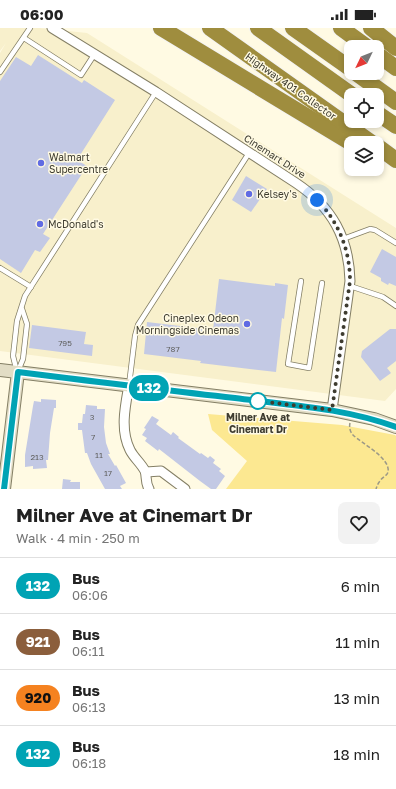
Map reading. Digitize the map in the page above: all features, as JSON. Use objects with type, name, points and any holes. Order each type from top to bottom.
[{"type":"highway","points":[[162,28],[344,139]]},
{"type":"highway","name":"Highway 401 Collector","points":[[210,28],[362,136]]},
{"type":"highway","points":[[258,28],[344,89]]},
{"type":"highway","points":[[294,28],[344,64]]},
{"type":"highway","points":[[341,28],[357,40]]},
{"type":"highway","points":[[372,28],[396,48]]},
{"type":"highway","points":[[384,59],[396,68]]},
{"type":"highway","points":[[366,80],[396,102]]},
{"type":"highway","points":[[384,118],[396,126]]},
{"type":"highway","points":[[384,151],[396,160]]},
{"type":"highway","points":[[384,163],[396,171]]},
{"type":"main road","points":[[0,370],[332,410],[374,419],[396,426]]},
{"type":"main road","points":[[4,489],[18,372]]},
{"type":"street","name":"Cinemart Drive","points":[[52,28],[156,92],[311,193],[328,212],[343,239],[350,264],[350,286],[332,410]]},
{"type":"street","points":[[129,385],[125,404],[124,432],[130,451],[146,472],[146,483],[149,489]]},
{"type":"street","points":[[146,472],[161,471],[185,489]]},
{"type":"lane","points":[[0,72],[30,28]]},
{"type":"lane","points":[[24,38],[81,75],[94,55]]},
{"type":"lane","points":[[18,372],[13,356],[17,321],[25,296],[140,114],[156,92]]},
{"type":"lane","points":[[129,385],[135,336],[138,325],[249,152]]},
{"type":"lane","points":[[343,239],[370,229],[375,230],[396,243]]},
{"type":"lane","points":[[0,268],[31,287]]},
{"type":"lane","points":[[301,281],[288,364],[309,368],[322,283]]},
{"type":"lane","points":[[350,286],[383,297],[396,306]]},
{"type":"lane","points":[[18,372],[23,359],[27,324],[22,309]]},
{"type":"path","points":[[349,426],[352,434],[376,452],[387,464],[388,471],[386,476],[379,481],[376,489]]},
{"type":"shaded area","points":[[0,28],[40,28],[87,33],[396,228],[396,389],[385,401],[0,351],[0,53],[6,43],[0,51]]},
{"type":"shaded area","points":[[208,414],[342,425],[395,435],[396,489],[226,489],[247,461],[212,430]]},
{"type":"building","name":"Walmart Supercentre","points":[[38,55],[82,83],[84,80],[115,100],[77,160],[87,166],[43,234],[50,238],[40,252],[35,250],[21,273],[0,259],[0,81],[16,57],[31,66]]},
{"type":"building","name":"Kelsey's","points":[[246,176],[267,189],[251,212],[232,200]]},
{"type":"building","points":[[382,249],[396,257],[396,286],[389,283],[388,285],[381,281],[381,278],[370,272]]},
{"type":"building","name":"Cineplex Odeon Morningside Cinemas","points":[[219,279],[275,286],[275,283],[288,285],[284,319],[282,318],[276,372],[200,363],[201,361],[144,354],[147,322],[213,330]]},
{"type":"building","points":[[32,325],[86,332],[84,344],[93,345],[92,356],[29,348]]},
{"type":"building","points":[[390,329],[396,329],[396,361],[387,368],[391,373],[380,381],[361,357],[362,351]]},
{"type":"building","points":[[41,399],[56,400],[56,408],[54,408],[50,433],[48,460],[46,460],[47,468],[33,469],[33,466],[25,467],[25,455],[34,401],[41,402]]},
{"type":"building","points":[[86,405],[97,406],[97,409],[105,409],[104,427],[106,443],[110,454],[108,454],[126,483],[120,486],[122,489],[105,489],[91,464],[87,453],[85,453],[82,430],[78,430],[78,423],[82,423]]},
{"type":"building","points":[[152,416],[159,420],[156,424],[171,435],[173,432],[179,437],[178,438],[200,454],[201,453],[208,458],[210,456],[215,460],[213,463],[221,469],[219,471],[225,476],[216,489],[211,489],[159,449],[158,451],[145,441],[147,438],[142,435],[146,429],[144,428]]},
{"type":"building","points":[[63,479],[71,480],[70,482],[80,482],[80,489],[62,489]]},
{"type":"bus line","name":"132","points":[[4,489],[18,372],[332,410],[374,419],[396,427]]},
{"type":"place","name":"Walmart Supercentre","points":[[41,163]]},
{"type":"place","name":"Kelsey's","points":[[249,194]]},
{"type":"place","name":"McDonald's","points":[[40,224]]},
{"type":"place","name":"Cineplex Odeon Morningside Cinemas","points":[[247,324]]},
{"type":"place","name":"Milner Ave at Cinemart Dr","points":[[258,401]]},
{"type":"route","points":[[258,401],[332,410],[350,281],[350,264],[345,244],[336,224],[324,206],[317,200]]}]
